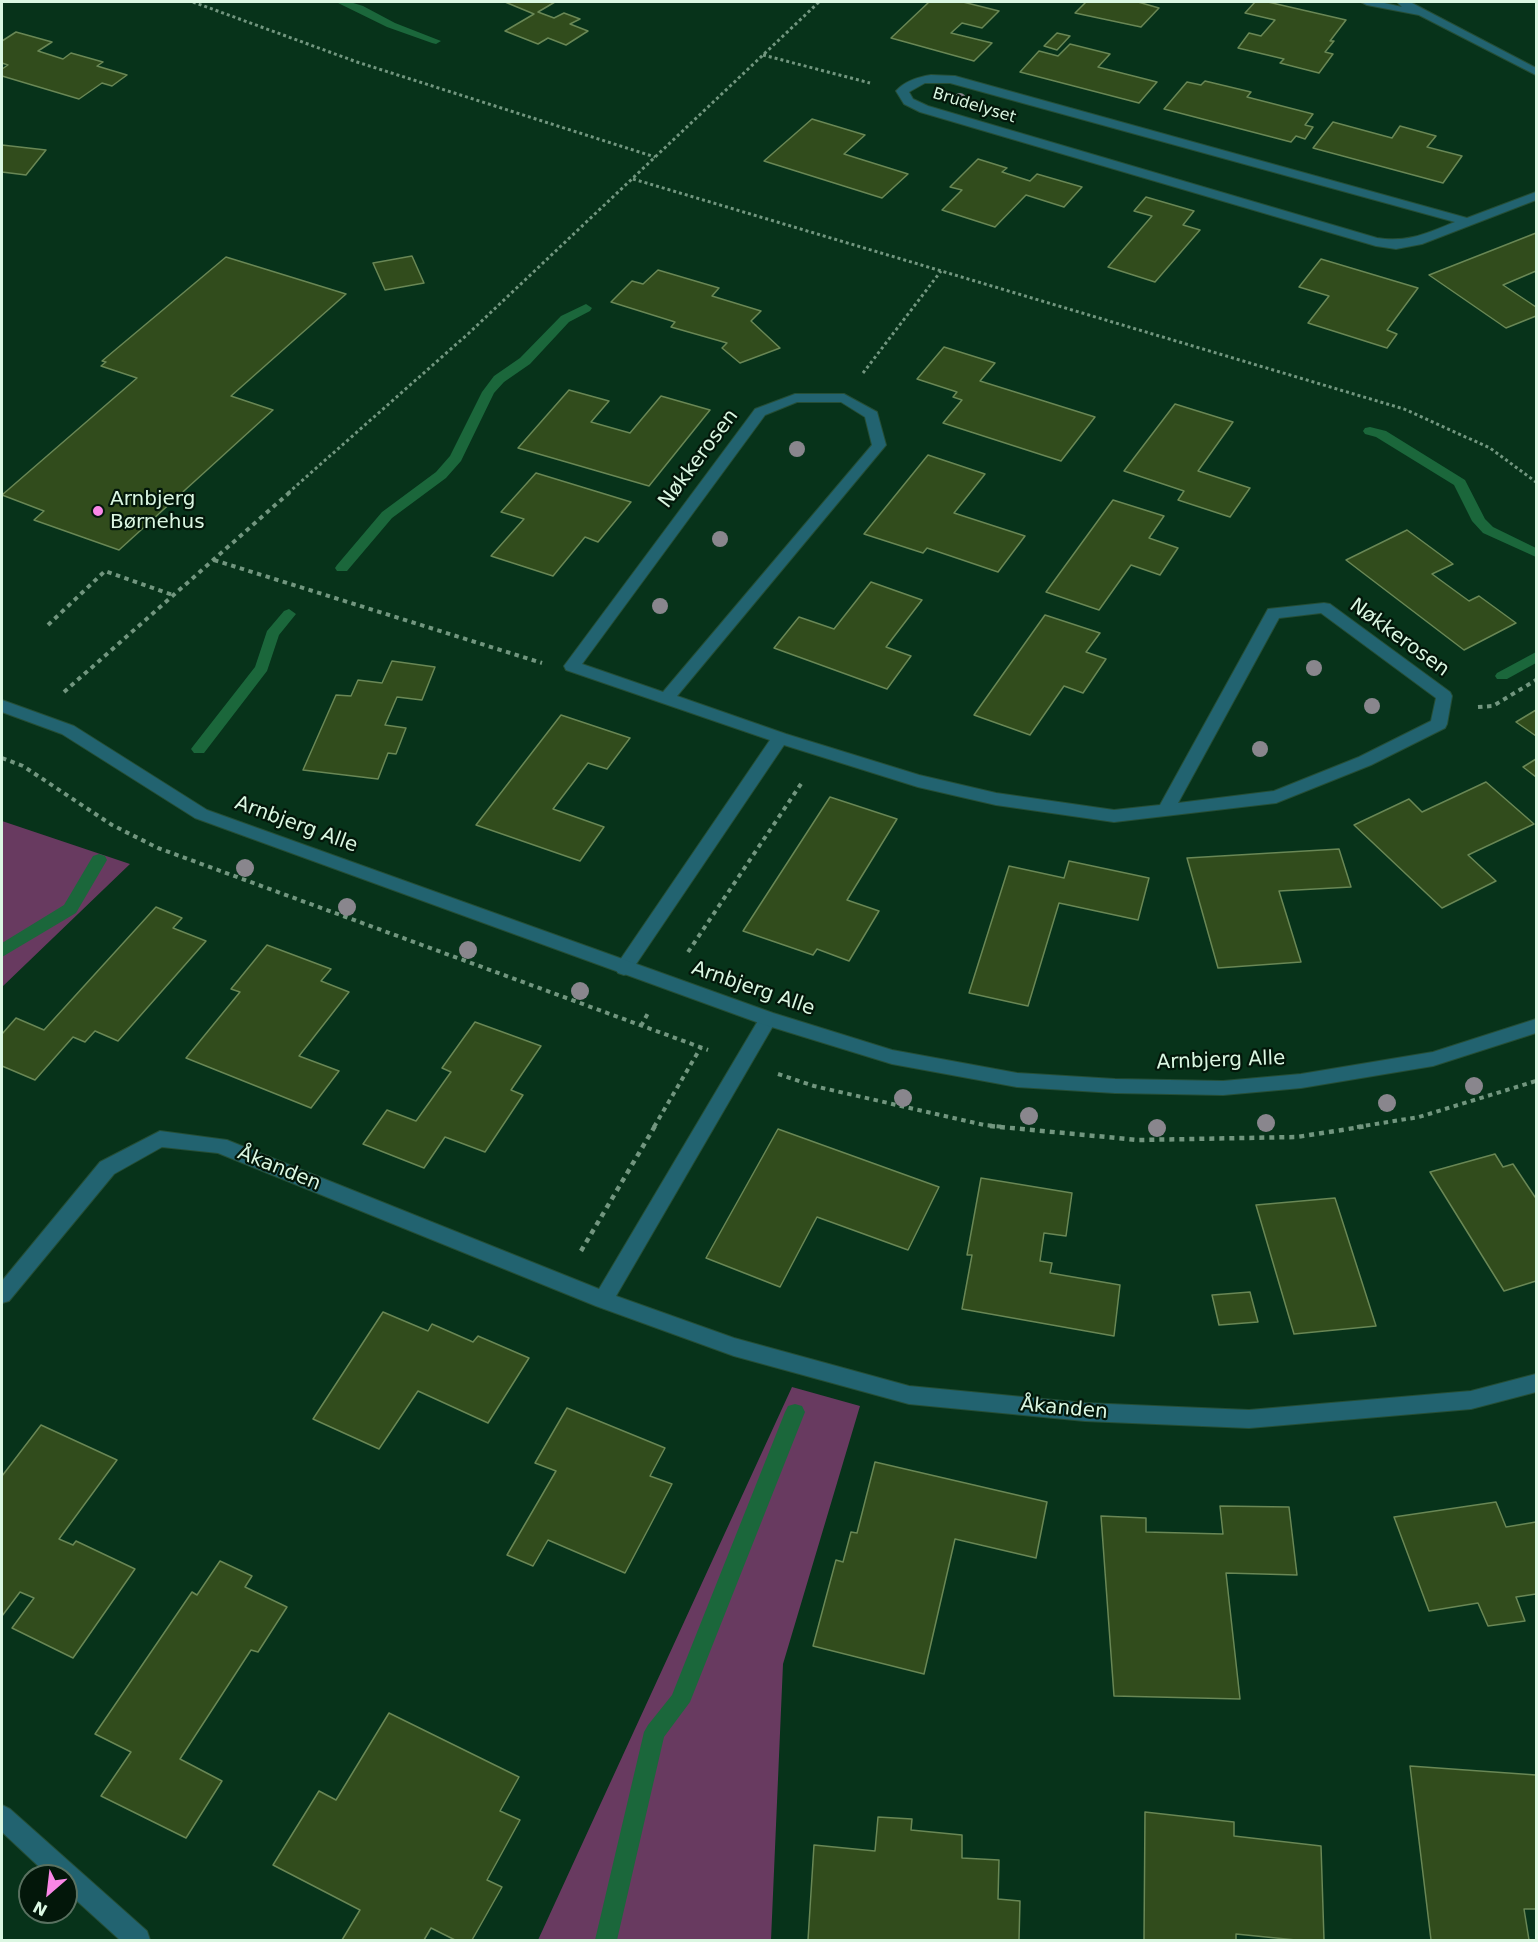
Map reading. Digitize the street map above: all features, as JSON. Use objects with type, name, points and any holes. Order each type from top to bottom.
[{"type":"street","points":[[1367,2],[1431,17]]},
{"type":"street","points":[[1402,2],[1536,72]]},
{"type":"street","name":"Brudelyset","points":[[1465,221],[951,80],[928,78],[909,85],[902,91],[908,101],[924,109],[1376,242],[1396,245],[1417,241],[1536,196]]},
{"type":"street","name":"Nøkkerosen","points":[[666,699],[879,445],[872,414],[844,398],[795,398],[760,412],[572,666],[666,699],[780,738],[918,781],[996,799],[1114,816],[1276,797],[1365,761],[1439,724],[1444,696],[1324,608],[1274,613],[1165,810]]},
{"type":"street","name":"Arnbjerg Alle","points":[[2,706],[68,730],[201,814],[768,1019],[892,1057],[1017,1080],[1115,1086],[1223,1088],[1301,1081],[1433,1059],[1536,1026]]},
{"type":"street","points":[[624,968],[780,738]]},
{"type":"street","points":[[603,1300],[768,1019]]},
{"type":"street","name":"Åkanden","points":[[2,1295],[107,1168],[160,1139],[220,1145],[603,1300],[734,1347],[909,1395],[1085,1412],[1249,1419],[1471,1400],[1536,1383]]},
{"type":"street","points":[[2,1817],[138,1941]]},
{"type":"path","points":[[194,2],[357,63],[655,157]]},
{"type":"path","points":[[36,717],[460,341],[819,2]]},
{"type":"path","points":[[763,55],[902,91]]},
{"type":"path","points":[[633,178],[1404,409],[1490,448],[1536,483]]},
{"type":"path","points":[[844,398],[940,271]]},
{"type":"path","points":[[213,560],[534,662],[572,666]]},
{"type":"path","points":[[48,625],[105,571],[173,595]]},
{"type":"path","points":[[1441,710],[1492,706],[1536,680]]},
{"type":"path","points":[[668,983],[823,751]]},
{"type":"path","points":[[561,1284],[701,1047]]},
{"type":"shaded area","points":[[2,821],[130,864],[2,987]]},
{"type":"shaded area","points":[[792,1387],[860,1406],[783,1664],[771,1940],[538,1940]]},
{"type":"building","points":[[505,2],[555,2],[538,12],[554,18],[564,13],[580,19],[570,24],[588,31],[566,45],[548,38],[538,44],[505,31],[534,14]]},
{"type":"building","points":[[929,2],[963,2],[999,11],[982,28],[962,23],[951,33],[992,43],[974,61],[891,38]]},
{"type":"building","points":[[1086,2],[1138,2],[1159,8],[1141,27],[1075,13]]},
{"type":"building","points":[[1255,2],[1268,2],[1346,20],[1330,41],[1334,41],[1325,52],[1333,54],[1319,73],[1280,63],[1284,59],[1238,48],[1249,33],[1261,36],[1275,20],[1245,13]]},
{"type":"building","points":[[16,32],[52,42],[38,51],[63,59],[71,53],[103,62],[97,66],[127,75],[112,86],[102,83],[79,99],[2,76],[2,69],[8,65],[2,63],[2,41]]},
{"type":"building","points":[[1057,33],[1070,36],[1057,50],[1044,46]]},
{"type":"building","points":[[1070,44],[1110,54],[1098,67],[1157,82],[1139,103],[1020,72],[1039,51],[1058,56]]},
{"type":"building","points":[[1205,81],[1251,92],[1247,97],[1313,114],[1305,125],[1313,127],[1305,139],[1296,136],[1291,142],[1164,109],[1187,82],[1201,85]]},
{"type":"building","points":[[812,119],[865,135],[844,154],[908,174],[882,198],[764,161]]},
{"type":"building","points":[[1333,122],[1392,138],[1400,126],[1436,136],[1427,147],[1462,156],[1443,183],[1313,148]]},
{"type":"building","points":[[2,145],[46,150],[26,175],[2,172]]},
{"type":"building","points":[[978,159],[1007,168],[1002,172],[1030,181],[1037,174],[1082,187],[1064,207],[1026,195],[995,227],[942,210],[962,190],[950,187]]},
{"type":"building","points":[[1146,197],[1194,211],[1183,225],[1200,230],[1155,282],[1108,267],[1152,216],[1134,211]]},
{"type":"building","points":[[1536,233],[1536,271],[1503,285],[1536,307],[1536,316],[1506,328],[1429,275]]},
{"type":"building","points":[[412,256],[424,283],[385,290],[373,263]]},
{"type":"building","points":[[226,257],[346,294],[231,396],[273,410],[119,550],[34,520],[44,511],[2,495],[137,378],[101,366],[106,362],[102,361]]},
{"type":"building","points":[[1321,259],[1418,288],[1387,330],[1397,334],[1387,348],[1308,323],[1329,296],[1299,287]]},
{"type":"building","points":[[658,270],[719,288],[712,296],[761,311],[751,321],[780,348],[740,363],[722,348],[727,343],[671,327],[675,322],[611,302],[632,281],[643,284]]},
{"type":"building","points":[[944,347],[995,363],[980,381],[1095,417],[1061,461],[943,423],[962,400],[953,397],[957,392],[917,379]]},
{"type":"building","points":[[569,390],[609,401],[591,422],[630,433],[661,396],[710,410],[649,486],[518,448]]},
{"type":"building","points":[[1175,404],[1233,422],[1198,471],[1250,488],[1230,517],[1178,500],[1184,491],[1124,471]]},
{"type":"building","points":[[928,455],[985,474],[954,513],[1025,536],[998,572],[927,548],[923,553],[864,534]]},
{"type":"building","points":[[536,473],[631,502],[598,542],[585,537],[553,576],[491,556],[524,519],[501,512]]},
{"type":"building","points":[[1113,500],[1164,516],[1149,538],[1178,548],[1160,575],[1131,565],[1099,610],[1046,592]]},
{"type":"building","points":[[1407,530],[1453,564],[1432,574],[1469,601],[1479,596],[1516,623],[1464,650],[1346,560]]},
{"type":"building","points":[[871,582],[922,600],[886,647],[911,656],[887,689],[774,648],[799,617],[834,629]]},
{"type":"building","points":[[1045,615],[1100,633],[1086,652],[1106,659],[1083,693],[1064,686],[1030,735],[974,715]]},
{"type":"building","points":[[392,661],[435,667],[422,700],[397,697],[385,725],[406,728],[396,754],[388,753],[378,779],[303,770],[336,695],[351,696],[358,680],[382,683]]},
{"type":"building","points":[[1536,710],[1536,736],[1516,722]]},
{"type":"building","points":[[561,715],[630,738],[607,769],[588,763],[553,809],[604,827],[580,861],[476,825]]},
{"type":"building","points":[[1536,759],[1536,777],[1523,767]]},
{"type":"building","points":[[1486,782],[1534,824],[1468,855],[1496,881],[1442,908],[1354,825],[1409,799],[1422,812]]},
{"type":"building","points":[[830,797],[897,819],[847,900],[879,911],[849,961],[817,949],[813,955],[743,931]]},
{"type":"building","points":[[1339,849],[1351,887],[1279,891],[1301,962],[1218,968],[1187,858]]},
{"type":"building","points":[[1069,861],[1149,878],[1138,920],[1059,903],[1028,1006],[969,993],[1009,866],[1064,878]]},
{"type":"building","points":[[156,907],[182,918],[173,928],[206,941],[118,1041],[95,1031],[85,1042],[73,1037],[35,1080],[2,1066],[2,1034],[16,1018],[44,1030]]},
{"type":"building","points":[[267,945],[331,969],[321,981],[349,992],[299,1056],[339,1071],[311,1108],[186,1058],[240,992],[231,989]]},
{"type":"building","points":[[475,1022],[541,1046],[511,1090],[523,1095],[485,1152],[445,1137],[424,1168],[363,1144],[387,1110],[416,1121],[451,1072],[442,1068]]},
{"type":"building","points":[[778,1129],[939,1187],[908,1250],[817,1217],[780,1287],[706,1258]]},
{"type":"building","points":[[1495,1154],[1503,1167],[1513,1164],[1536,1196],[1536,1281],[1504,1291],[1430,1172]]},
{"type":"building","points":[[981,1178],[1072,1193],[1066,1236],[1044,1233],[1040,1261],[1052,1263],[1050,1273],[1120,1285],[1114,1336],[962,1309],[972,1255],[967,1255]]},
{"type":"building","points":[[1335,1198],[1376,1326],[1294,1334],[1256,1205]]},
{"type":"building","points":[[1250,1292],[1258,1322],[1219,1325],[1212,1295]]},
{"type":"building","points":[[383,1312],[428,1331],[432,1324],[473,1342],[478,1336],[529,1358],[488,1423],[418,1391],[379,1449],[313,1419]]},
{"type":"building","points":[[567,1408],[665,1448],[650,1476],[672,1484],[625,1573],[548,1540],[533,1566],[507,1555],[556,1471],[535,1463]]},
{"type":"building","points":[[41,1425],[117,1460],[59,1539],[73,1545],[76,1541],[135,1569],[73,1658],[12,1628],[34,1598],[20,1592],[2,1616],[2,1476]]},
{"type":"building","points":[[875,1462],[1047,1502],[1036,1558],[955,1539],[924,1674],[813,1646],[836,1560],[843,1562],[851,1532],[857,1533]]},
{"type":"building","points":[[1496,1502],[1506,1527],[1536,1522],[1536,1594],[1516,1597],[1525,1621],[1488,1626],[1478,1603],[1429,1611],[1394,1517]]},
{"type":"building","points":[[1220,1506],[1289,1507],[1297,1575],[1226,1573],[1240,1699],[1114,1696],[1101,1516],[1146,1518],[1146,1532],[1223,1534]]},
{"type":"building","points":[[220,1561],[252,1576],[245,1587],[287,1607],[258,1652],[251,1650],[180,1759],[222,1781],[186,1838],[101,1796],[131,1752],[95,1734],[192,1592],[197,1595]]},
{"type":"building","points":[[389,1713],[519,1777],[500,1811],[520,1820],[487,1880],[502,1887],[472,1940],[455,1940],[431,1928],[424,1940],[342,1940],[360,1910],[273,1865],[319,1791],[336,1800]]},
{"type":"building","points":[[1410,1766],[1536,1775],[1536,1909],[1524,1909],[1529,1940],[1431,1940]]},
{"type":"building","points":[[1145,1812],[1234,1822],[1234,1836],[1321,1846],[1324,1940],[1296,1940],[1236,1934],[1236,1940],[1144,1940]]},
{"type":"building","points":[[878,1817],[912,1819],[911,1830],[962,1835],[962,1858],[999,1860],[998,1899],[1020,1901],[1019,1940],[808,1940],[814,1845],[875,1851]]},
{"type":"waterway","points":[[341,2],[359,8],[391,25],[436,41]]},
{"type":"waterway","points":[[342,568],[387,515],[441,475],[456,458],[488,392],[499,379],[525,361],[565,319],[586,308]]},
{"type":"waterway","points":[[1370,431],[1381,434],[1460,483],[1479,521],[1488,530],[1536,553]]},
{"type":"waterway","points":[[199,749],[262,668],[272,634],[289,614]]},
{"type":"waterway","points":[[1502,676],[1536,657]]},
{"type":"waterway","points":[[2,951],[70,909],[99,860]]},
{"type":"waterway","points":[[606,1940],[655,1732],[680,1702],[795,1412]]},
{"type":"place","name":"Arnbjerg Børnehus","points":[[98,511]]}]
